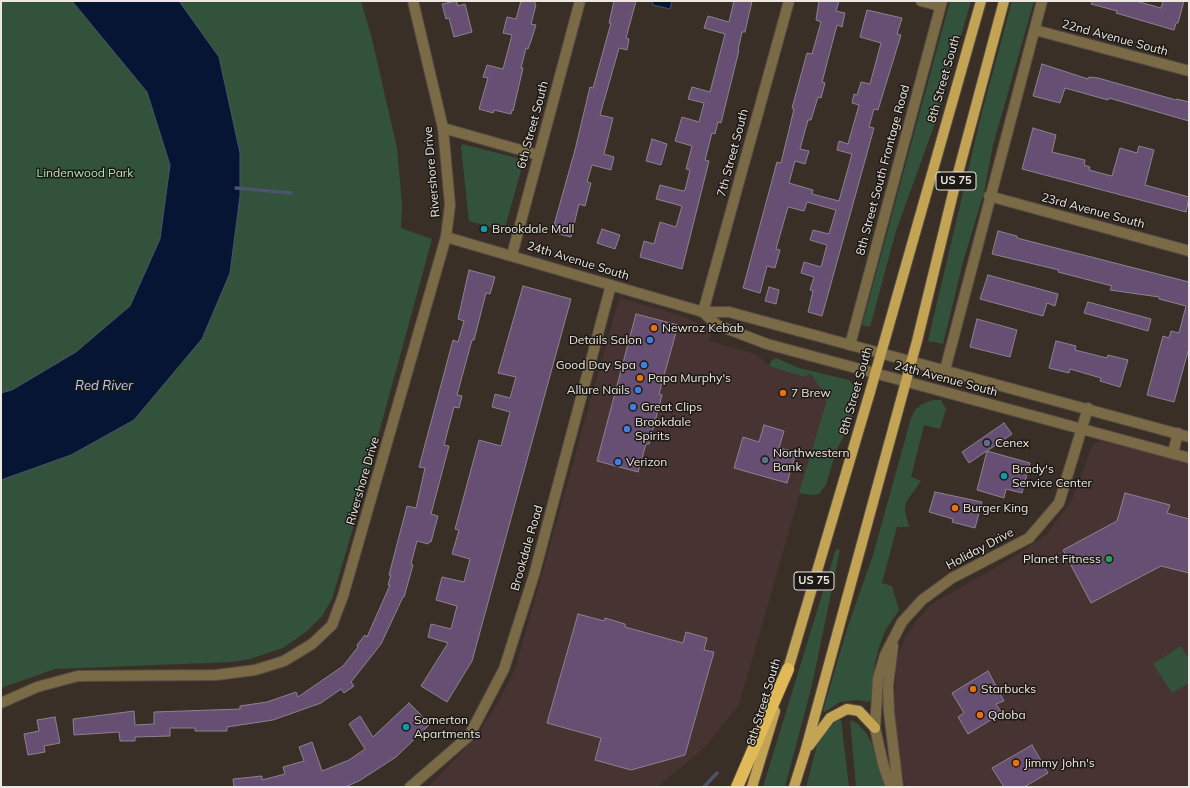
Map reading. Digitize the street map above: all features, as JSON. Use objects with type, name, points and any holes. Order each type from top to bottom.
[{"type":"highway","points":[[737,787],[788,669]]},
{"type":"main road","name":"8th Street South","points":[[752,787],[875,374],[981,1]]},
{"type":"main road","name":"US 75","points":[[794,787],[805,752],[911,361],[1004,1]]},
{"type":"main road","points":[[805,752],[830,718],[837,712],[847,709],[859,711],[875,728]]},
{"type":"street","name":"Rivershore Drive","points":[[1,703],[37,688],[78,676],[216,675],[255,670],[284,661],[312,644],[332,625],[344,596],[446,237],[450,205],[443,128],[413,1]]},
{"type":"street","name":"6th Street South","points":[[512,255],[580,1]]},
{"type":"street","name":"7th Street South","points":[[703,312],[789,1]]},
{"type":"street","points":[[921,1],[941,4]]},
{"type":"street","points":[[945,370],[989,196],[1042,1]]},
{"type":"street","name":"8th Street South Frontage Road","points":[[850,345],[941,4]]},
{"type":"street","name":"22nd Avenue South","points":[[1035,30],[1189,71]]},
{"type":"street","points":[[443,128],[538,155]]},
{"type":"street","name":"23rd Avenue South","points":[[989,196],[1189,252]]},
{"type":"street","name":"24th Avenue South","points":[[446,237],[512,255],[703,312],[729,312],[1189,436]]},
{"type":"street","name":"Brookdale Road","points":[[410,787],[469,736],[504,669],[534,575],[611,285]]},
{"type":"street","name":"24th Avenue South","points":[[703,312],[717,325],[767,344],[1189,458]]},
{"type":"street","name":"Holiday Drive","points":[[891,787],[883,764],[875,728],[878,679],[885,655],[902,622],[922,600],[952,578],[1029,538],[1059,504],[1088,408]]},
{"type":"street","points":[[1173,454],[1178,433]]},
{"type":"street","name":"Holiday Drive","points":[[894,638],[889,672],[889,705],[898,787]]},
{"type":"shaded area","points":[[619,299],[624,299],[679,315],[713,329],[709,341],[756,354],[769,366],[810,373],[826,396],[826,403],[739,705],[703,749],[657,787],[430,787],[429,786],[475,738],[499,701],[516,666]]},
{"type":"shaded area","points":[[1096,442],[1106,442],[1189,463],[1189,787],[906,787],[896,748],[893,722],[897,658],[906,636],[918,619],[932,604],[1020,553],[1047,534],[1072,500],[1091,448]]},
{"type":"green space","name":"Lindenwood Park","points":[[1,1],[72,1],[147,92],[170,165],[160,239],[130,306],[76,352],[12,390],[1,393]]},
{"type":"green space","points":[[179,1],[361,1],[372,39],[397,148],[402,203],[401,228],[432,239],[351,535],[332,599],[322,616],[307,631],[283,648],[250,659],[232,662],[55,669],[1,688],[1,480],[71,455],[202,339],[230,273],[240,196],[240,153],[219,57]]},
{"type":"green space","points":[[950,1],[971,1],[939,112],[896,231],[870,327],[862,325]]},
{"type":"green space","points":[[1012,1],[1034,1],[993,145],[984,192],[963,262],[943,344],[928,341],[981,116]]},
{"type":"green space","points":[[462,144],[517,158],[521,162],[522,167],[504,231],[469,221],[461,147]]},
{"type":"green space","points":[[776,358],[799,368],[849,380],[854,385],[858,393],[852,420],[836,451],[826,485],[819,494],[812,495],[799,493],[826,403],[826,396],[810,373],[805,377],[769,366],[771,361]]},
{"type":"green space","points":[[933,400],[941,400],[946,409],[940,429],[924,425],[911,477],[921,481],[906,502],[905,511],[909,527],[897,527],[882,583],[892,586],[899,610],[885,631],[879,647],[875,663],[872,699],[868,702],[858,700],[840,702],[825,712],[823,711],[830,687],[847,629],[873,555],[911,418],[915,410],[922,404]]},
{"type":"green space","points":[[836,549],[840,550],[812,685],[785,787],[763,787]]},
{"type":"green space","points":[[1181,646],[1189,659],[1189,683],[1172,693],[1153,664]]},
{"type":"green space","points":[[841,720],[849,787],[806,787],[817,745],[823,735],[836,721]]},
{"type":"green space","points":[[850,720],[858,724],[867,734],[873,746],[885,787],[856,787]]},
{"type":"water","name":"Red River","points":[[72,1],[179,1],[219,57],[240,153],[240,196],[230,273],[202,339],[134,420],[71,455],[1,480],[1,393],[12,390],[76,352],[130,306],[160,239],[170,165],[147,92]]},
{"type":"water","points":[[652,1],[672,1],[670,9],[653,5]]},
{"type":"building","points":[[456,1],[458,6],[465,4],[472,32],[454,37],[449,18],[446,19],[442,4]]},
{"type":"building","points":[[521,1],[535,1],[536,5],[531,24],[536,25],[528,49],[526,48],[513,111],[512,110],[511,114],[494,110],[493,113],[479,109],[488,78],[483,77],[487,65],[503,69],[512,35],[503,33],[507,17],[516,19]]},
{"type":"building","points":[[614,1],[636,1],[626,38],[629,39],[627,50],[619,48],[600,115],[613,118],[604,154],[614,157],[611,170],[592,165],[587,182],[591,183],[585,206],[579,204],[571,237],[555,233],[557,226],[554,225],[575,150],[590,87],[593,88],[611,23],[609,23]]},
{"type":"building","points":[[734,1],[752,1],[745,32],[742,32],[721,123],[718,122],[715,134],[712,133],[705,160],[709,161],[682,269],[640,257],[644,241],[654,244],[660,222],[676,227],[682,206],[656,199],[660,185],[683,191],[685,190],[690,170],[686,169],[692,146],[675,141],[682,117],[699,122],[704,103],[688,99],[692,87],[710,92],[725,34],[704,28],[708,16],[729,22]]},
{"type":"building","points":[[819,1],[839,1],[836,11],[845,13],[842,27],[837,25],[822,82],[825,83],[821,98],[818,97],[811,120],[808,120],[800,149],[809,151],[805,164],[795,161],[789,183],[813,190],[812,194],[839,201],[852,154],[837,150],[839,141],[848,144],[859,105],[852,103],[854,94],[857,95],[861,82],[870,84],[881,43],[860,37],[867,10],[902,18],[897,34],[901,35],[878,110],[874,109],[869,127],[874,128],[822,316],[808,312],[813,291],[810,290],[814,277],[801,273],[804,262],[821,267],[827,245],[810,240],[813,230],[829,234],[836,210],[807,202],[804,211],[788,207],[776,249],[780,250],[775,268],[767,266],[760,293],[743,288],[777,162],[781,163],[794,109],[792,108],[807,53],[812,54],[821,22],[816,20]]},
{"type":"building","points":[[1092,1],[1136,1],[1161,8],[1163,1],[1184,1],[1178,23],[1176,23],[1174,30],[1116,13],[1117,11],[1091,4]]},
{"type":"building","points":[[1042,64],[1088,79],[1089,77],[1098,78],[1176,100],[1189,102],[1189,121],[1109,98],[1108,100],[1065,88],[1060,103],[1033,96]]},
{"type":"building","points":[[1033,128],[1056,135],[1052,152],[1085,160],[1084,165],[1090,167],[1089,170],[1112,176],[1120,148],[1137,153],[1139,146],[1154,150],[1145,185],[1189,197],[1186,212],[1022,169]]},
{"type":"building","points":[[652,139],[667,144],[661,165],[646,161]]},
{"type":"building","points":[[602,229],[620,235],[615,249],[597,243]]},
{"type":"building","points":[[998,231],[1017,236],[1017,238],[1189,282],[1189,348],[1174,402],[1147,395],[1163,336],[1169,338],[1171,331],[1179,333],[1186,306],[1159,299],[1159,297],[1110,290],[1112,286],[1058,272],[1059,270],[992,254]]},
{"type":"building","points":[[469,270],[495,277],[490,294],[486,293],[474,340],[472,340],[457,395],[462,396],[459,408],[454,407],[444,445],[449,446],[431,514],[438,516],[431,542],[428,544],[417,541],[411,564],[413,565],[404,597],[381,644],[351,682],[354,686],[344,693],[341,689],[321,703],[273,720],[227,727],[227,731],[195,731],[195,728],[170,728],[170,736],[135,737],[135,741],[120,741],[119,732],[74,735],[73,719],[134,711],[135,725],[154,724],[154,712],[240,709],[240,706],[267,702],[296,692],[298,697],[343,666],[358,647],[357,645],[365,635],[367,637],[390,585],[388,585],[391,575],[389,575],[407,506],[416,508],[425,468],[419,467],[453,340],[458,342],[464,321],[458,319]]},
{"type":"building","points":[[988,275],[1058,294],[1055,306],[1047,303],[1043,316],[980,299]]},
{"type":"building","points":[[523,286],[571,299],[472,661],[447,702],[421,686],[448,643],[428,637],[431,624],[451,629],[457,606],[436,600],[442,577],[464,582],[470,559],[452,554],[459,530],[455,529],[479,440],[501,446],[510,412],[492,407],[495,394],[510,398],[516,377],[498,373]]},
{"type":"building","points":[[769,287],[779,290],[776,304],[765,301]]},
{"type":"building","points":[[1088,302],[1151,319],[1148,331],[1084,313]]},
{"type":"building","points":[[636,314],[678,325],[659,394],[662,395],[649,444],[646,444],[638,472],[597,461]]},
{"type":"building","points":[[977,319],[1017,330],[1010,357],[970,347]]},
{"type":"building","points":[[1056,341],[1076,346],[1075,350],[1107,358],[1108,355],[1128,360],[1120,387],[1100,381],[1101,378],[1070,369],[1069,373],[1049,368]]},
{"type":"building","name":"Cenex","points":[[1004,423],[1012,434],[969,463],[962,452]]},
{"type":"building","name":"Northwestern Bank","points":[[764,425],[784,431],[779,448],[796,452],[787,483],[734,468],[743,437],[759,442]]},
{"type":"building","name":"Brady's Service Center","points":[[987,451],[1030,463],[1022,493],[1006,489],[1004,498],[977,490]]},
{"type":"building","name":"Burger King","points":[[935,492],[982,502],[975,528],[952,522],[953,519],[929,512]]},
{"type":"building","points":[[1125,493],[1170,505],[1167,513],[1189,519],[1189,573],[1161,566],[1091,603],[1063,550],[1117,521]]},
{"type":"building","points":[[578,614],[604,621],[605,618],[625,624],[625,627],[683,643],[686,632],[707,638],[704,650],[714,652],[685,755],[631,770],[595,760],[601,738],[547,723]]},
{"type":"building","points":[[988,671],[1004,701],[996,704],[1002,713],[968,734],[958,717],[964,713],[952,693]]},
{"type":"building","points":[[409,703],[430,724],[396,757],[359,781],[345,787],[234,787],[233,779],[262,776],[262,780],[285,774],[283,767],[304,761],[299,747],[312,742],[322,771],[349,760],[365,749],[349,724],[360,716],[373,737]]},
{"type":"building","points":[[55,717],[60,743],[44,746],[45,752],[28,755],[24,734],[39,731],[37,720]]},
{"type":"building","points":[[1032,745],[1048,773],[1024,787],[1004,787],[992,768]]},
{"type":"waterway","points":[[236,188],[291,193]]},
{"type":"waterway","points":[[704,787],[717,773]]},
{"type":"place","name":"Brookdale Mall","points":[[484,229]]},
{"type":"place","name":"Newroz Kebab","points":[[654,328]]},
{"type":"place","name":"Details Salon","points":[[650,340]]},
{"type":"place","name":"Good Day Spa","points":[[644,365]]},
{"type":"place","name":"Papa Murphy's","points":[[640,378]]},
{"type":"place","name":"Allure Nails","points":[[638,390]]},
{"type":"place","name":"7 Brew","points":[[783,393]]},
{"type":"place","name":"Great Clips","points":[[633,407]]},
{"type":"place","name":"Brookdale Spirits","points":[[627,429]]},
{"type":"place","name":"Cenex","points":[[987,443]]},
{"type":"place","name":"Northwestern Bank","points":[[765,460]]},
{"type":"place","name":"Verizon","points":[[618,462]]},
{"type":"place","name":"Brady's Service Center","points":[[1004,476]]},
{"type":"place","name":"Burger King","points":[[955,508]]},
{"type":"place","name":"Planet Fitness","points":[[1109,559]]},
{"type":"place","name":"Starbucks","points":[[973,689]]},
{"type":"place","name":"Qdoba","points":[[980,715]]},
{"type":"place","name":"Somerton Apartments","points":[[406,727]]},
{"type":"place","name":"Jimmy John's","points":[[1016,763]]}]
